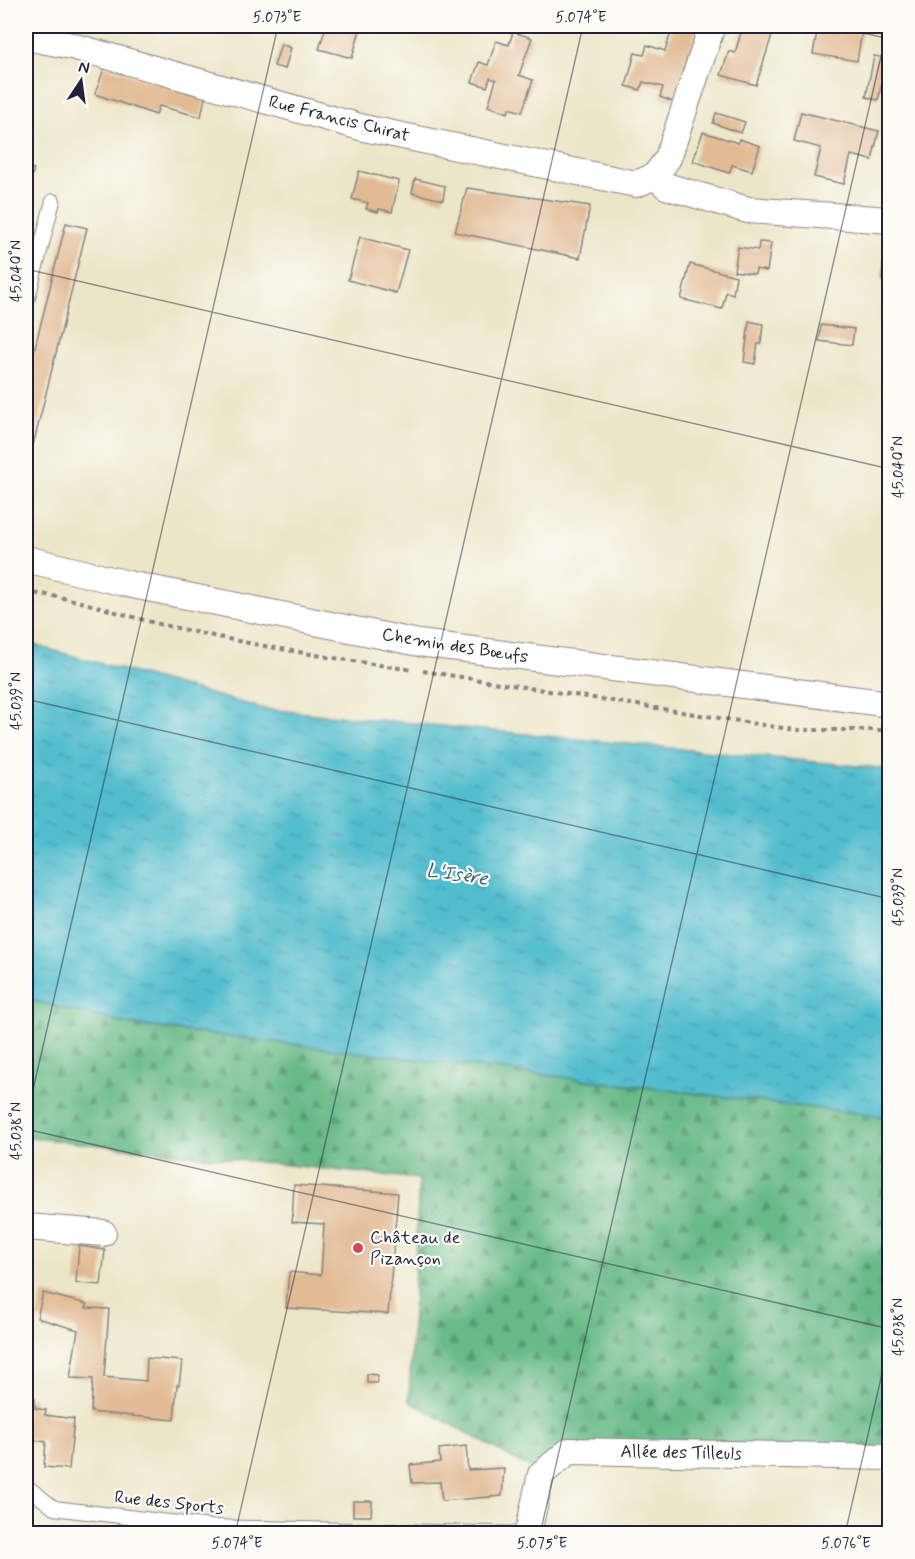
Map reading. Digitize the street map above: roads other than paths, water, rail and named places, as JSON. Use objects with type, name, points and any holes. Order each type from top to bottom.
[{"type":"street","points":[[712,26],[668,158],[655,176],[666,186],[748,210],[890,220]]},
{"type":"street","name":"Rue Francis Chirat","points":[[26,37],[72,46],[364,128],[636,184],[655,176]]},
{"type":"street","name":"Chemin des Bœufs","points":[[26,559],[128,584],[418,643],[890,704]]},
{"type":"street","points":[[26,1227],[103,1233]]},
{"type":"street","name":"Allée des Tilleuls","points":[[528,1533],[541,1474],[569,1451],[890,1457]]},
{"type":"lane","points":[[26,305],[53,201]]},
{"type":"lane","name":"Rue des Sports","points":[[26,1486],[54,1508],[210,1527],[533,1533]]},
{"type":"water","name":"L'Isère","points":[[26,643],[264,709],[889,769],[889,1117],[127,1024],[26,999]]},
{"type":"place","name":"Château de Pizançon","points":[[358,1248]]}]
